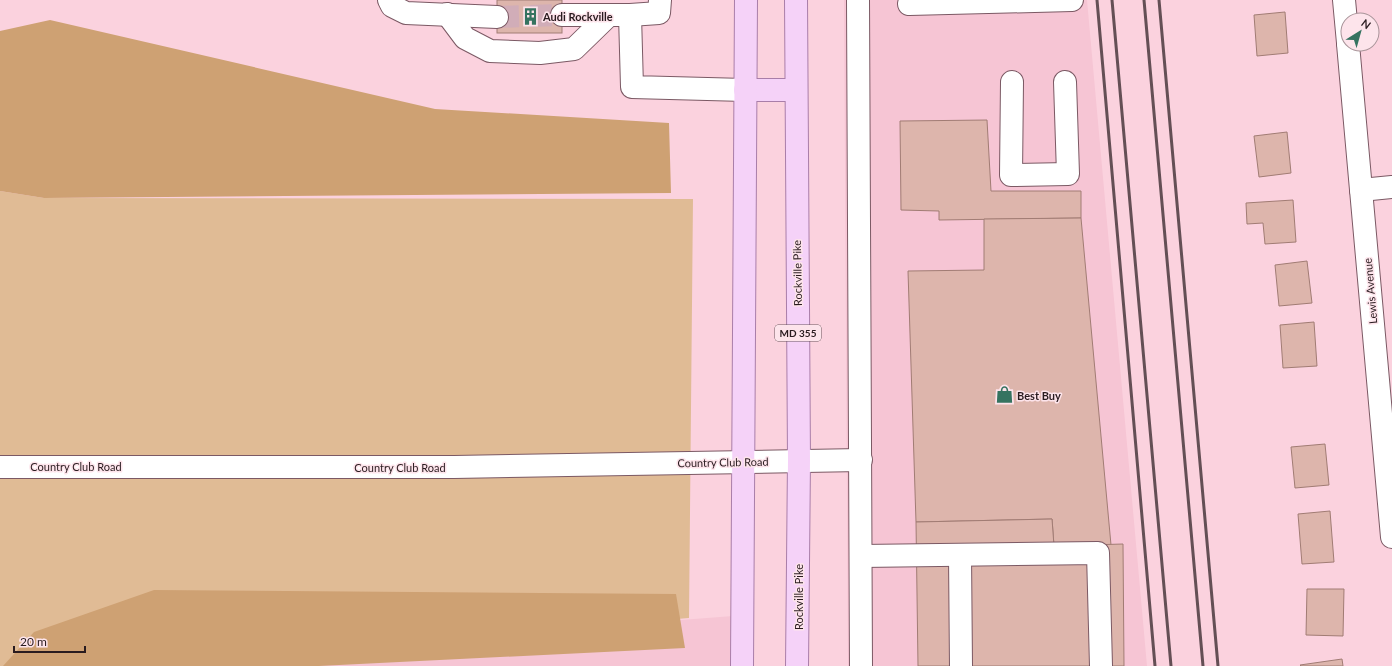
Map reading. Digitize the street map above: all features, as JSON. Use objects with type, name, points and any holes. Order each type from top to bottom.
[{"type":"main road","points":[[742,666],[746,0]]},
{"type":"main road","name":"Rockville Pike","points":[[796,0],[795,90],[799,460],[798,666]]},
{"type":"main road","points":[[745,90],[795,90]]},
{"type":"street","points":[[388,0],[392,6],[406,13],[497,17]]},
{"type":"street","points":[[562,15],[630,15],[659,13],[660,0]]},
{"type":"street","points":[[858,0],[861,666]]},
{"type":"street","points":[[910,0],[910,4],[1072,0]]},
{"type":"street","name":"Lewis Avenue","points":[[1344,0],[1345,12]]},
{"type":"street","points":[[447,14],[464,38],[490,51],[540,53],[574,49],[608,15]]},
{"type":"street","points":[[630,15],[632,87],[745,90]]},
{"type":"street","name":"Lewis Avenue","points":[[1349,52],[1392,537]]},
{"type":"street","points":[[1012,82],[1011,174],[1068,174],[1065,82]]},
{"type":"street","points":[[1361,190],[1392,187]]},
{"type":"street","name":"Country Club Road","points":[[0,467],[454,467],[861,460]]},
{"type":"street","points":[[861,556],[1098,553],[1101,666]]},
{"type":"street","points":[[960,555],[961,666]]},
{"type":"shaded area","points":[[844,0],[1087,0],[1147,666],[848,666]]},
{"type":"shaded area","points":[[50,20],[435,109],[669,123],[671,193],[44,198],[0,191],[0,31]]},
{"type":"shaded area","points":[[0,191],[44,198],[693,199],[689,618],[303,649],[229,666],[0,666]]},
{"type":"shaded area","points":[[154,590],[676,594],[685,648],[319,666],[3,666],[34,632]]},
{"type":"shaded area","points":[[733,616],[732,666],[229,666],[303,649]]},
{"type":"building","name":"Audi Rockville","points":[[497,0],[562,0],[562,33],[497,33]]},
{"type":"building","points":[[1285,12],[1288,53],[1257,56],[1254,15]]},
{"type":"building","points":[[987,120],[991,191],[1081,191],[1081,218],[939,220],[939,211],[901,210],[900,121]]},
{"type":"building","points":[[1287,132],[1291,173],[1259,177],[1254,136]]},
{"type":"building","points":[[1293,200],[1296,242],[1265,244],[1263,223],[1247,224],[1246,203]]},
{"type":"building","name":"Best Buy","points":[[1081,218],[1111,545],[1054,546],[1052,519],[916,522],[908,271],[984,270],[984,219]]},
{"type":"building","points":[[1307,261],[1312,303],[1279,306],[1275,265]]},
{"type":"building","points":[[1314,322],[1317,366],[1283,368],[1280,325]]},
{"type":"building","points":[[1325,444],[1329,485],[1295,488],[1291,447]]},
{"type":"building","points":[[1330,511],[1334,562],[1302,564],[1298,514]]},
{"type":"building","points":[[1052,519],[1054,546],[1123,544],[1124,666],[918,666],[916,522]]},
{"type":"building","points":[[1307,589],[1344,589],[1343,636],[1306,635]]},
{"type":"building","points":[[1342,659],[1343,666],[1300,665]]},
{"type":"tunnel","points":[[497,17],[562,15]]},
{"type":"railway","points":[[1097,0],[1155,666]]},
{"type":"railway","points":[[1112,0],[1171,666]]},
{"type":"railway","points":[[1144,0],[1203,666]]},
{"type":"railway","points":[[1159,0],[1218,666]]},
{"type":"place","name":"Audi Rockville","points":[[530,16]]},
{"type":"place","name":"Best Buy","points":[[1004,395]]}]
